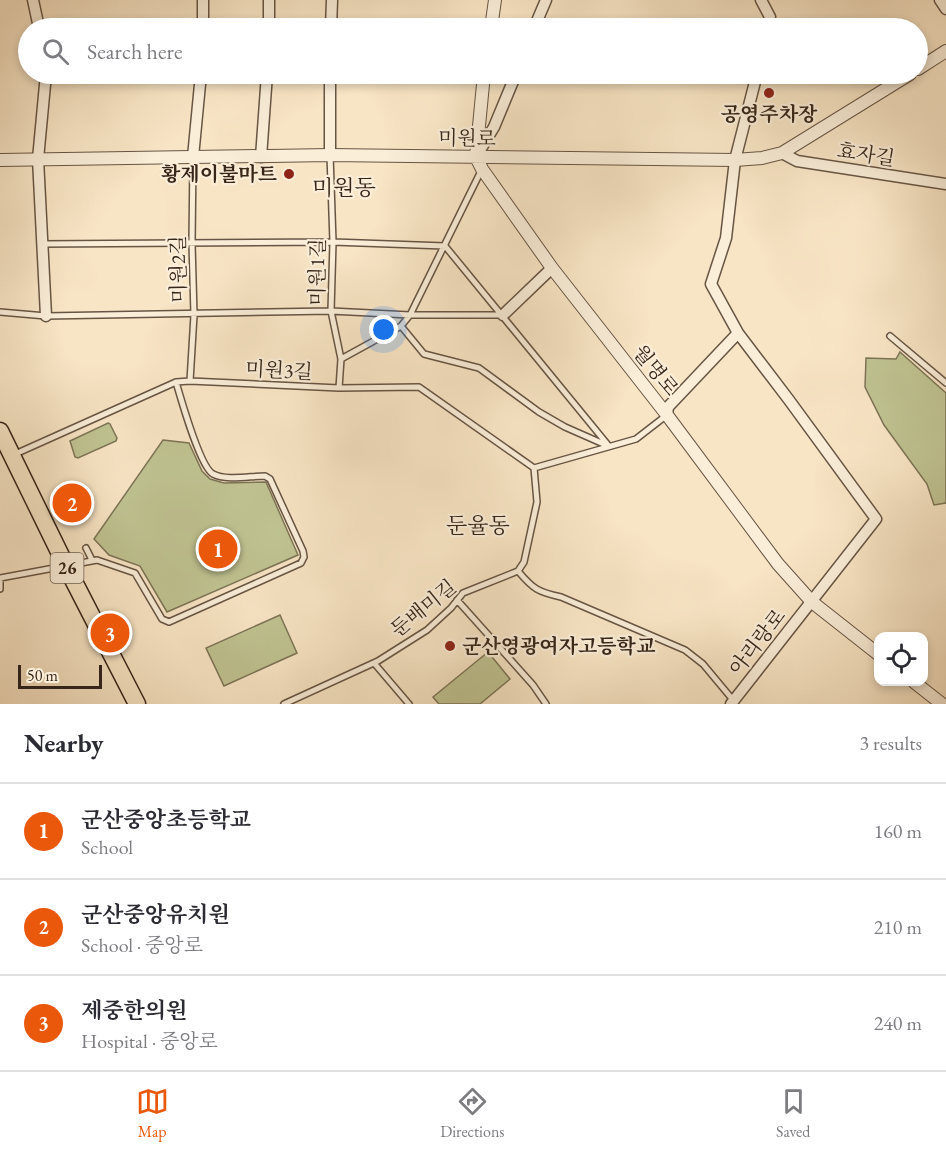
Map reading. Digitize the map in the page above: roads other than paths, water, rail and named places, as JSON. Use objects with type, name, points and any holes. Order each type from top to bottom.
[{"type":"main road","name":"26","points":[[0,431],[137,704]]},
{"type":"street","points":[[33,0],[37,18]]},
{"type":"street","points":[[203,0],[203,18]]},
{"type":"street","points":[[269,0],[269,18]]},
{"type":"street","points":[[331,18],[332,0]]},
{"type":"street","points":[[492,18],[495,0]]},
{"type":"street","points":[[538,18],[546,0]]},
{"type":"street","points":[[761,0],[770,18]]},
{"type":"street","points":[[940,0],[946,9]]},
{"type":"street","points":[[928,63],[946,51]]},
{"type":"street","points":[[45,84],[38,159],[46,316]]},
{"type":"street","points":[[194,156],[200,84]]},
{"type":"street","points":[[261,157],[266,84]]},
{"type":"street","points":[[330,84],[330,155]]},
{"type":"street","points":[[476,157],[483,84]]},
{"type":"street","points":[[476,157],[494,127],[512,84]]},
{"type":"street","points":[[667,415],[668,407],[738,333],[711,284],[726,238],[735,160],[754,84]]},
{"type":"street","name":"미원로","points":[[0,160],[330,155],[762,159],[782,153],[894,84]]},
{"type":"street","name":"효자길","points":[[782,153],[797,161],[946,184]]},
{"type":"street","name":"월명로","points":[[476,157],[482,169],[552,268],[667,415],[778,564],[812,602],[874,650]]},
{"type":"street","points":[[503,315],[552,268]]},
{"type":"street","name":"아리랑로","points":[[733,703],[876,519],[738,333]]},
{"type":"street","points":[[920,686],[942,704]]},
{"type":"lane","name":"미원1길","points":[[330,155],[333,242],[331,312],[341,359],[339,388]]},
{"type":"lane","name":"미원2길","points":[[190,381],[194,315],[192,243],[194,156]]},
{"type":"lane","points":[[341,359],[401,326],[410,315],[482,169]]},
{"type":"lane","points":[[41,244],[333,242],[445,246],[608,445]]},
{"type":"lane","points":[[0,312],[46,316],[331,312],[503,315]]},
{"type":"lane","points":[[401,326],[424,354],[479,368],[539,412],[565,427],[608,445]]},
{"type":"lane","points":[[890,336],[946,383]]},
{"type":"lane","name":"미원3길","points":[[12,455],[176,382],[190,381],[339,388],[419,387],[534,468]]},
{"type":"lane","points":[[0,589],[0,578],[92,560],[135,573],[162,619],[169,621],[303,561],[303,551],[270,479],[265,476],[218,476],[207,469],[176,382]]},
{"type":"lane","points":[[667,415],[636,439],[608,445],[534,468],[537,502],[524,562],[519,571],[527,582],[540,592],[561,597],[685,650],[703,664],[733,703]]},
{"type":"lane","points":[[86,548],[92,560]]},
{"type":"lane","name":"둔배미길","points":[[284,704],[374,663],[427,630],[463,593],[519,571]]},
{"type":"lane","points":[[457,600],[533,685],[546,704]]},
{"type":"lane","points":[[374,663],[409,704]]},
{"type":"place","name":"공영주차장","points":[[769,93]]},
{"type":"place","name":"황제이불마트","points":[[289,174]]},
{"type":"place","name":"군산중앙유치원","points":[[72,503]]},
{"type":"place","name":"군산중앙초등학교","points":[[218,549]]},
{"type":"place","name":"제중한의원","points":[[110,633]]},
{"type":"place","name":"군산영광여자고등학교","points":[[450,646]]},
{"type":"district","name":"미원동","points":[[344,187]]},
{"type":"district","name":"둔율동","points":[[478,525]]}]
